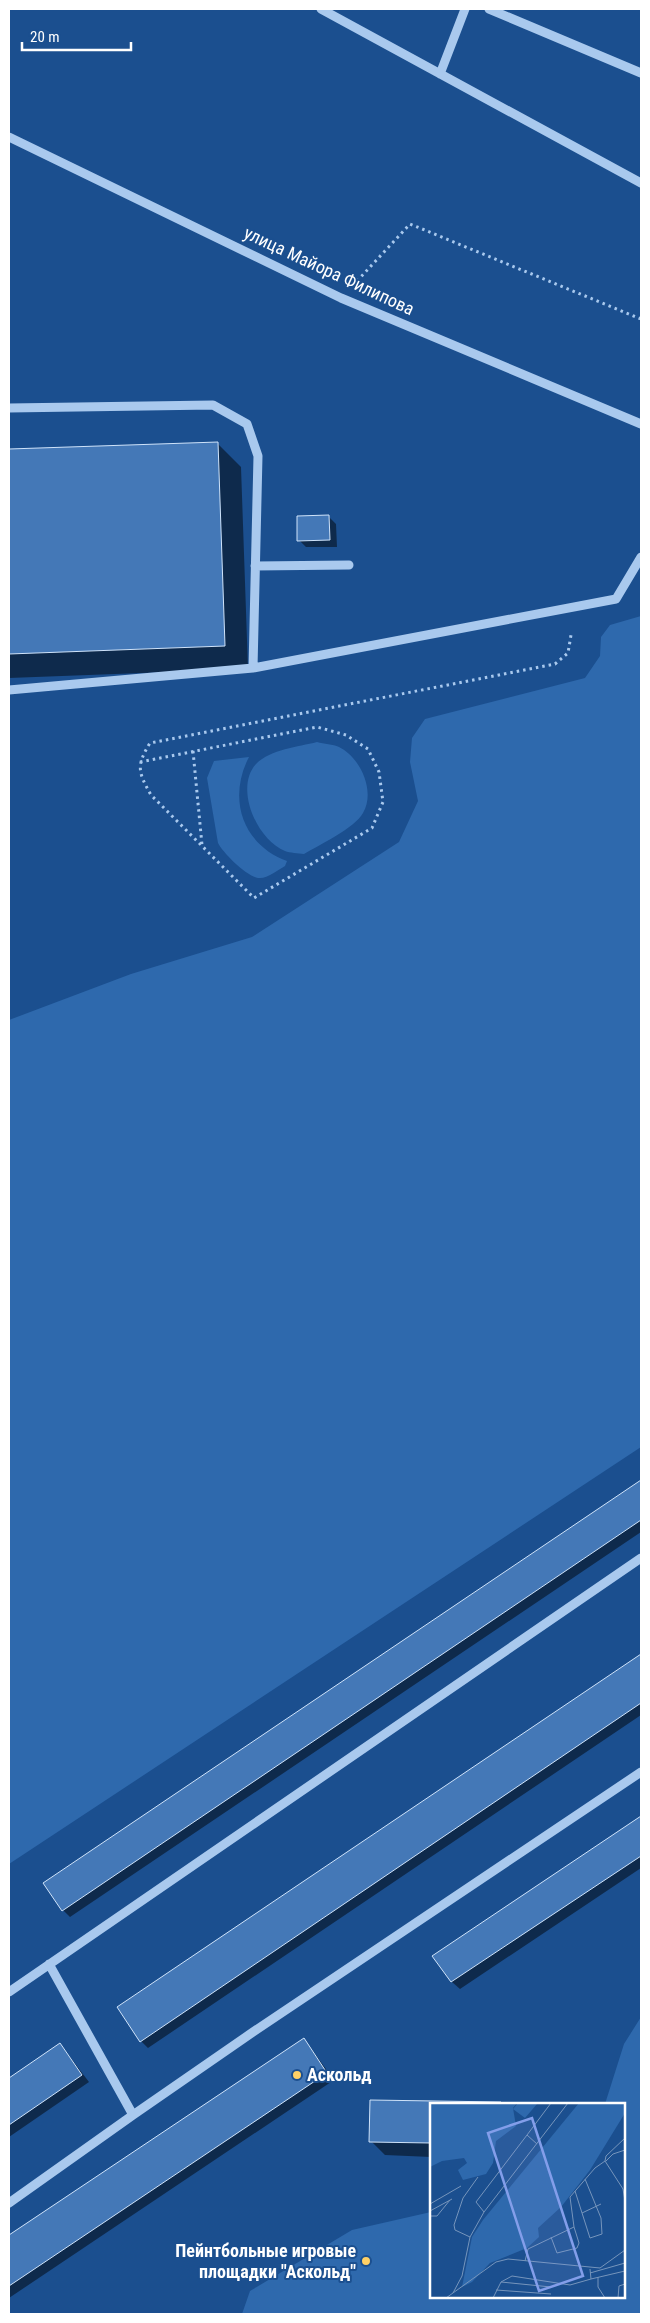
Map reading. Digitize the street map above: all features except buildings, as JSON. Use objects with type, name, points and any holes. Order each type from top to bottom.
[{"type":"street","points":[[321,9],[641,183]]},
{"type":"street","points":[[440,74],[466,9]]},
{"type":"street","points":[[489,9],[641,73]]},
{"type":"street","name":"улица Майора Филипова","points":[[9,137],[341,298],[641,424]]},
{"type":"street","points":[[9,408],[213,405],[247,424],[258,456],[253,668]]},
{"type":"street","points":[[9,690],[253,668],[616,599],[641,557]]},
{"type":"street","points":[[255,566],[349,565]]},
{"type":"street","points":[[9,1992],[641,1558]]},
{"type":"street","points":[[9,2203],[261,2026],[641,1772]]},
{"type":"street","points":[[49,1964],[133,2115]]},
{"type":"path","points":[[341,298],[410,224],[641,319]]},
{"type":"path","points":[[140,762],[317,727],[346,735],[368,749],[379,772],[383,802],[372,828],[254,898],[151,795],[140,776],[140,762],[150,743],[555,664],[568,653],[571,635],[565,631]]},
{"type":"path","points":[[193,751],[202,845]]},
{"type":"shaded area","points":[[641,616],[641,1447],[9,1864],[9,1020],[131,974],[252,937],[399,842],[418,801],[410,762],[412,738],[425,719],[585,678],[600,656],[601,637],[610,625]]},
{"type":"shaded area","points":[[317,742],[339,747],[353,758],[359,766],[367,785],[367,804],[359,819],[336,836],[304,854],[287,852],[275,845],[258,825],[248,799],[247,786],[250,774],[256,764],[269,755],[285,749]]},
{"type":"shaded area","points":[[249,757],[239,789],[243,819],[259,844],[272,854],[287,861],[285,866],[263,878],[255,877],[243,870],[218,843],[207,778],[214,761]]},
{"type":"shaded area","name":"Пейнтбольные игровые площадки \"Аскольд\"","points":[[641,2017],[641,2314],[242,2314],[250,2291],[352,2230],[430,2212],[430,2298],[625,2298],[625,2103],[605,2103],[624,2044]]},
{"type":"place","name":"Аскольд","points":[[297,2075]]},
{"type":"place","name":"Пейнтбольные игровые площадки \"Аскольд\"","points":[[366,2261]]}]
